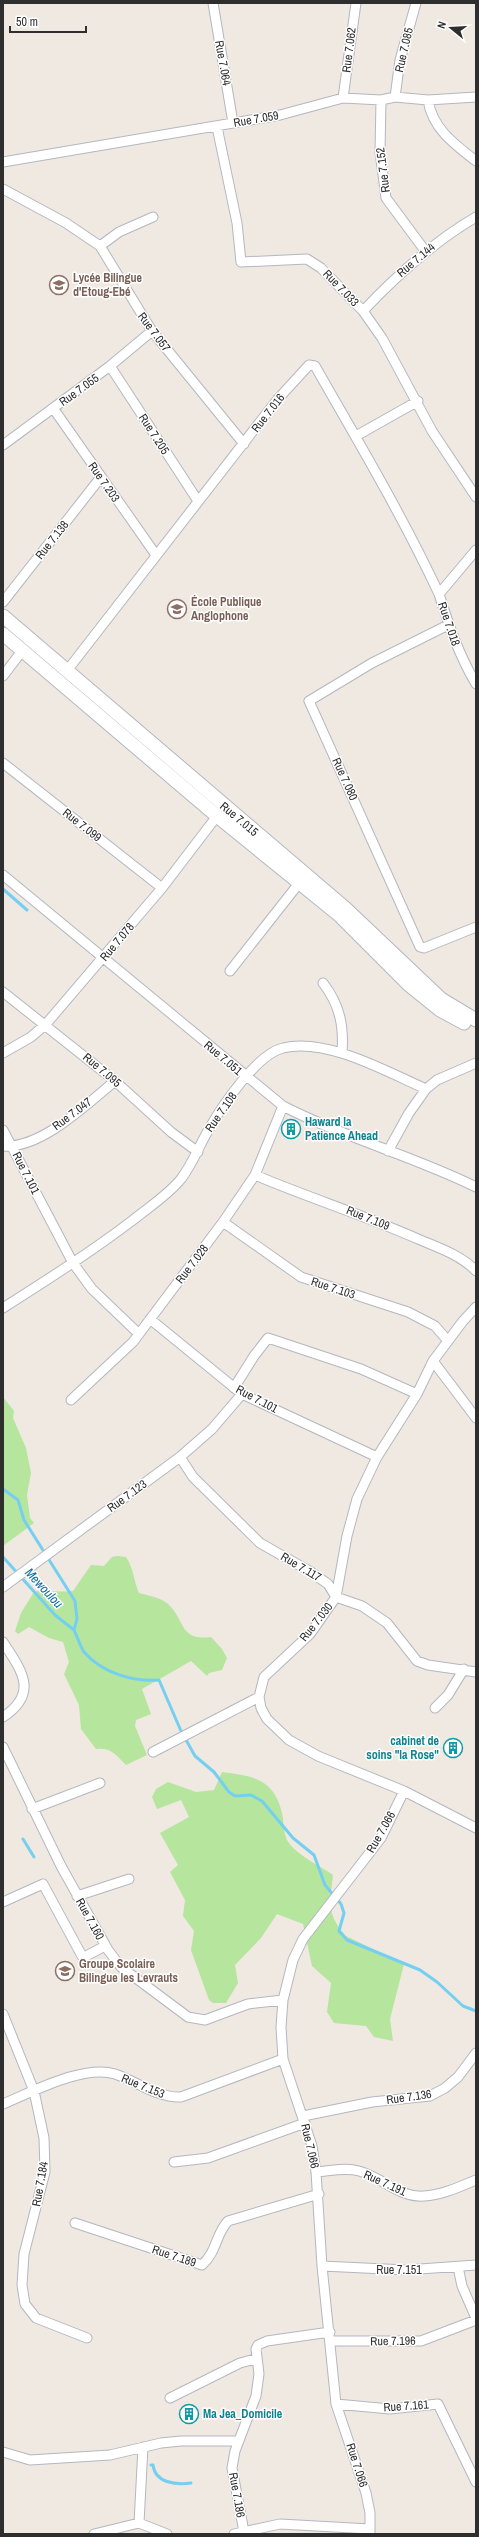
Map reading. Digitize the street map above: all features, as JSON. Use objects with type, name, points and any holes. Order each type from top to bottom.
[{"type":"main road","name":"Rue 7.015","points":[[3,616],[66,672],[345,908],[441,999],[476,1020]]},
{"type":"main road","name":"Rue 7.015","points":[[3,634],[217,816],[300,882],[338,915],[409,985],[440,1010],[476,1028]]},
{"type":"street","name":"Rue 7.064","points":[[213,3],[233,123]]},
{"type":"street","name":"Rue 7.062","points":[[343,98],[356,3]]},
{"type":"street","name":"Rue 7.085","points":[[395,97],[400,60],[416,3]]},
{"type":"street","name":"Rue 7.059","points":[[3,162],[217,127],[280,115],[343,98],[381,100],[395,97],[428,100],[476,97]]},
{"type":"street","name":"Rue 7.152","points":[[381,100],[380,152],[386,198],[426,252]]},
{"type":"street","points":[[428,100],[430,113],[441,131],[476,161]]},
{"type":"street","name":"Rue 7.033","points":[[217,127],[237,223],[241,262],[307,259],[318,265],[363,311],[399,366],[432,431],[476,497]]},
{"type":"street","name":"Rue 7.057","points":[[3,189],[66,223],[100,246],[152,331],[244,444]]},
{"type":"street","points":[[100,246],[119,232],[153,217]]},
{"type":"street","name":"Rue 7.144","points":[[363,311],[394,278],[442,238],[476,217]]},
{"type":"street","name":"Rue 7.055","points":[[3,445],[110,366],[152,331]]},
{"type":"street","name":"Rue 7.016","points":[[66,672],[277,400],[311,365],[315,366],[412,535],[439,594]]},
{"type":"street","name":"Rue 7.205","points":[[110,366],[198,501]]},
{"type":"street","points":[[356,436],[418,401]]},
{"type":"street","name":"Rue 7.203","points":[[53,408],[156,555]]},
{"type":"street","name":"Rue 7.138","points":[[3,602],[101,477]]},
{"type":"street","name":"Rue 7.018","points":[[476,550],[439,594],[448,625],[464,663],[476,684]]},
{"type":"street","name":"Rue 7.080","points":[[448,625],[372,662],[309,701],[420,947],[424,948],[476,927]]},
{"type":"street","points":[[3,676],[22,651]]},
{"type":"street","name":"Rue 7.099","points":[[3,763],[162,888]]},
{"type":"street","name":"Rue 7.078","points":[[3,1053],[31,1037],[46,1024],[162,888],[217,816]]},
{"type":"street","name":"Rue 7.051","points":[[3,875],[283,1106],[318,1124],[476,1187]]},
{"type":"street","points":[[230,971],[300,882]]},
{"type":"street","points":[[323,983],[333,996],[342,1018],[342,1053]]},
{"type":"street","name":"Rue 7.095","points":[[3,992],[46,1024],[115,1081],[171,1132],[198,1152]]},
{"type":"street","name":"Rue 7.108","points":[[3,1308],[73,1263],[156,1202],[179,1180],[198,1152],[209,1128],[247,1077],[262,1061],[282,1048],[322,1048],[342,1053],[426,1089]]},
{"type":"street","points":[[388,1151],[409,1113],[426,1089],[437,1080],[476,1063]]},
{"type":"street","name":"Rue 7.047","points":[[8,1146],[56,1129],[115,1081]]},
{"type":"street","name":"Rue 7.028","points":[[71,1400],[139,1334],[223,1222],[255,1175],[283,1106]]},
{"type":"street","name":"Rue 7.101","points":[[3,1130],[8,1146],[73,1263],[92,1290],[139,1334]]},
{"type":"street","name":"Rue 7.109","points":[[255,1175],[304,1196],[366,1216],[446,1251],[471,1265],[476,1271]]},
{"type":"street","name":"Rue 7.103","points":[[223,1222],[301,1277],[408,1312],[435,1326],[448,1341]]},
{"type":"street","name":"Rue 7.030","points":[[259,1697],[264,1677],[310,1634],[336,1597],[347,1536],[357,1499],[377,1457],[417,1394],[433,1361],[476,1307]]},
{"type":"street","name":"Rue 7.101","points":[[150,1319],[238,1391],[377,1457]]},
{"type":"street","name":"Rue 7.123","points":[[3,1587],[180,1457],[212,1429],[238,1391],[254,1356],[268,1338],[361,1369],[417,1394]]},
{"type":"street","points":[[433,1361],[476,1418]]},
{"type":"street","name":"Rue 7.117","points":[[180,1457],[193,1477],[239,1524],[260,1543],[328,1584],[336,1597]]},
{"type":"street","points":[[336,1597],[362,1606],[387,1623],[417,1661],[423,1664],[476,1672]]},
{"type":"street","points":[[3,1642],[20,1667],[24,1678],[24,1690],[15,1708],[3,1717]]},
{"type":"street","points":[[435,1708],[448,1695],[464,1669]]},
{"type":"street","points":[[153,1752],[259,1697],[261,1708],[267,1719],[289,1740],[318,1756],[404,1791],[476,1828]]},
{"type":"street","name":"Rue 7.160","points":[[3,1747],[32,1809],[77,1896],[105,1946],[121,1967],[188,2017],[197,2020],[206,2020],[258,2002],[282,2000]]},
{"type":"street","points":[[32,1809],[100,1783]]},
{"type":"street","name":"Rue 7.066","points":[[370,2532],[366,2493],[336,2404],[331,2337],[322,2266],[319,2194],[316,2172],[304,2120],[283,2059],[282,2000],[293,1960],[308,1932],[380,1838],[404,1791]]},
{"type":"street","points":[[77,1896],[130,1879]]},
{"type":"street","points":[[3,1902],[40,1884],[44,1886],[82,1956],[86,1956],[105,1946]]},
{"type":"street","name":"Rue 7.184","points":[[3,2014],[34,2091],[44,2138],[44,2172],[24,2254],[22,2285],[26,2304],[36,2318],[87,2338]]},
{"type":"street","name":"Rue 7.136","points":[[174,2162],[208,2158],[304,2120],[372,2102],[430,2096],[442,2090],[458,2077],[476,2053]]},
{"type":"street","name":"Rue 7.153","points":[[3,2104],[34,2091],[83,2074],[104,2072],[165,2096],[181,2097],[283,2059]]},
{"type":"street","name":"Rue 7.191","points":[[316,2172],[344,2169],[359,2171],[404,2193],[422,2196],[446,2192],[476,2180]]},
{"type":"street","name":"Rue 7.189","points":[[75,2223],[202,2265],[212,2256],[219,2235],[228,2222],[319,2194]]},
{"type":"street","name":"Rue 7.151","points":[[322,2266],[385,2270],[476,2265]]},
{"type":"street","points":[[458,2267],[462,2286],[476,2319]]},
{"type":"street","name":"Rue 7.196","points":[[331,2337],[421,2341],[476,2319]]},
{"type":"street","points":[[170,2398],[240,2362],[255,2359],[258,2345],[266,2341],[331,2337]]},
{"type":"street","name":"Rue 7.186","points":[[244,2532],[232,2473],[239,2441],[256,2396],[259,2374],[255,2359]]},
{"type":"street","name":"Rue 7.161","points":[[336,2404],[390,2409],[438,2404],[476,2482]]},
{"type":"street","points":[[3,2452],[30,2460],[110,2455],[143,2447],[181,2441],[239,2441]]},
{"type":"street","points":[[139,2523],[143,2447]]},
{"type":"street","points":[[99,2533],[139,2523],[167,2534]]},
{"type":"street","points":[[234,2534],[280,2524],[332,2531],[370,2532]]},
{"type":"green space","points":[[3,1397],[14,1411],[13,1418],[26,1448],[31,1473],[27,1495],[30,1518],[34,1523],[3,1546]]},
{"type":"green space","points":[[112,1557],[126,1557],[132,1569],[139,1593],[158,1598],[168,1604],[174,1610],[188,1633],[193,1636],[211,1637],[222,1649],[227,1658],[222,1670],[209,1673],[207,1676],[191,1661],[142,1689],[151,1714],[136,1720],[135,1726],[147,1755],[126,1765],[116,1755],[106,1749],[96,1749],[81,1729],[79,1705],[64,1674],[69,1662],[63,1642],[49,1638],[29,1627],[18,1634],[15,1631],[21,1613],[34,1592],[73,1591],[91,1565],[104,1566]]},
{"type":"green space","points":[[222,1772],[243,1775],[260,1781],[273,1792],[282,1813],[287,1840],[302,1855],[333,1875],[331,1893],[332,1914],[335,1921],[346,1936],[404,1964],[390,2019],[393,2041],[374,2037],[366,2026],[334,2023],[327,2012],[331,1983],[312,1966],[303,1924],[277,1914],[261,1938],[235,1965],[238,1983],[226,2003],[213,2003],[209,2000],[191,1950],[194,1931],[183,1916],[185,1900],[170,1872],[178,1865],[160,1833],[189,1817],[181,1800],[157,1809],[152,1797],[156,1789],[168,1782],[196,1792],[214,1790]]},
{"type":"waterway","points":[[3,889],[27,910]]},
{"type":"waterway","points":[[3,1489],[18,1500],[24,1520],[75,1601],[77,1619],[74,1630],[84,1652],[100,1666],[118,1675],[129,1678],[159,1680],[181,1731],[195,1756],[214,1772],[229,1792],[235,1796],[251,1795],[262,1801],[293,1838],[314,1855],[325,1885],[341,1904],[344,1913],[339,1931],[347,1940],[420,1970],[437,1982],[463,2006],[476,2011]]},
{"type":"waterway","name":"Mewoulou","points":[[3,1557],[55,1615],[74,1630]]},
{"type":"waterway","points":[[23,1839],[34,1857]]},
{"type":"waterway","points":[[151,2465],[153,2465],[158,2476],[167,2482],[179,2484],[191,2483]]},
{"type":"place","name":"Lycée Bilingue d'Etoug-Ebé","points":[[59,285]]},
{"type":"place","name":"École Publique Anglophone","points":[[177,609]]},
{"type":"place","name":"Haward la Patience Ahead","points":[[291,1129]]},
{"type":"place","name":"cabinet de soins \"la Rose\"","points":[[453,1748]]},
{"type":"place","name":"Groupe Scolaire Bilingue les Levrauts","points":[[65,1971]]},
{"type":"place","name":"Ma Jea_Domicile","points":[[189,2414]]}]
